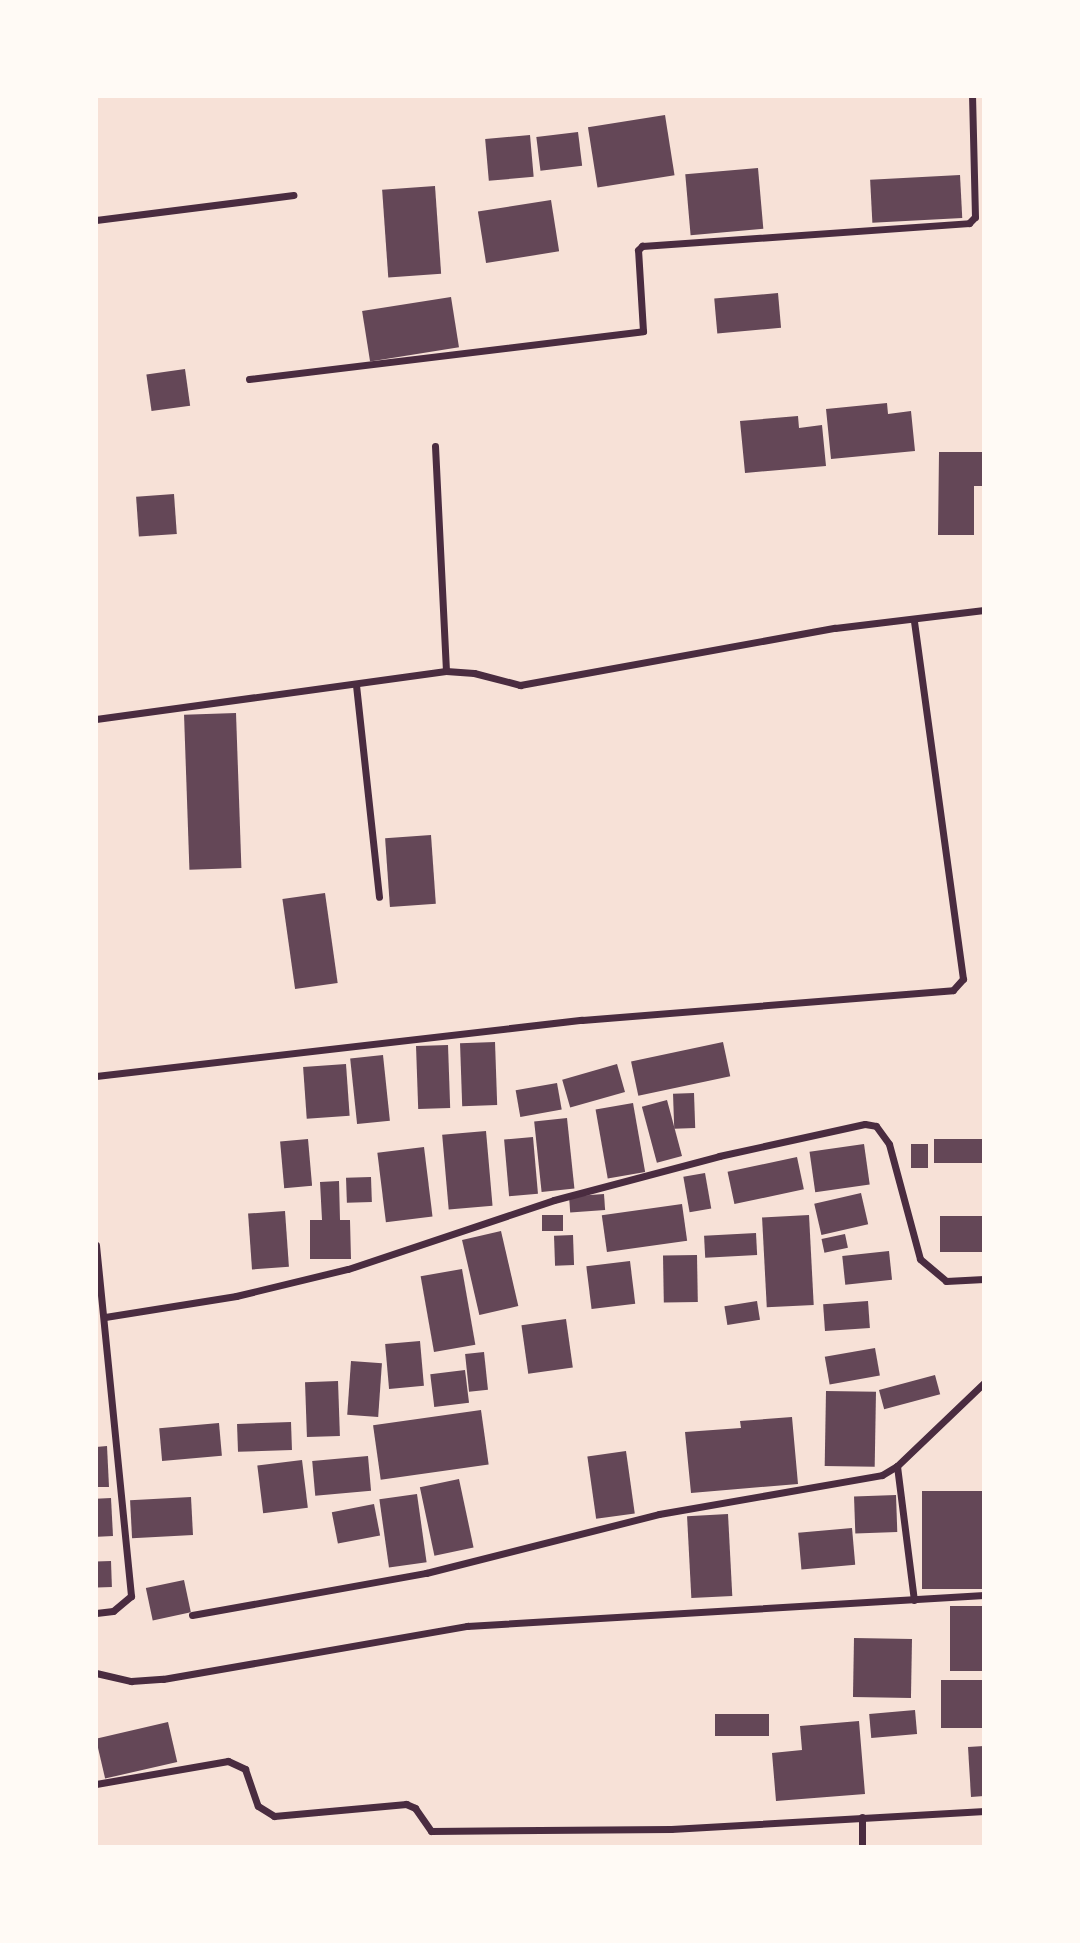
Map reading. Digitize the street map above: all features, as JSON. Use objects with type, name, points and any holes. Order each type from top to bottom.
[{"type":"street","points":[[249,379],[643,331],[638,251],[642,246],[969,223],[975,217],[972,96]]},
{"type":"street","points":[[96,220],[293,195]]},
{"type":"street","points":[[435,446],[446,671]]},
{"type":"street","points":[[96,719],[446,671],[474,673],[520,685],[835,628],[984,610]]},
{"type":"street","points":[[96,1076],[582,1020],[953,990],[963,979],[914,619]]},
{"type":"street","points":[[356,685],[379,897]]},
{"type":"street","points":[[105,1317],[236,1296],[348,1269],[554,1200],[719,1156],[853,1126],[876,1126],[889,1143],[920,1259],[946,1281],[984,1279]]},
{"type":"street","points":[[96,1245],[131,1596],[113,1611],[96,1613]]},
{"type":"street","points":[[192,1615],[426,1573],[659,1514],[882,1475],[897,1466],[984,1383]]},
{"type":"street","points":[[897,1466],[914,1600]]},
{"type":"street","points":[[96,1673],[131,1681],[163,1679],[467,1626],[984,1595]]},
{"type":"street","points":[[96,1784],[228,1761],[245,1769],[258,1806],[274,1816],[406,1804],[415,1808],[431,1831],[671,1829],[984,1811]]},
{"type":"street","points":[[862,1817],[862,1847]]},
{"type":"building","points":[[665,115],[675,175],[598,187],[588,127]]},
{"type":"building","points":[[578,132],[582,166],[540,171],[536,137]]},
{"type":"building","points":[[530,135],[534,177],[489,181],[485,139]]},
{"type":"building","points":[[758,168],[763,229],[691,235],[685,174]]},
{"type":"building","points":[[960,175],[962,218],[872,223],[870,180]]},
{"type":"building","points":[[435,186],[441,274],[388,277],[382,190]]},
{"type":"building","points":[[551,200],[559,251],[486,263],[478,212]]},
{"type":"building","points":[[778,293],[781,328],[717,333],[714,299]]},
{"type":"building","points":[[451,297],[459,347],[370,361],[362,311]]},
{"type":"building","points":[[185,369],[190,406],[152,411],[146,374]]},
{"type":"building","points":[[887,403],[888,414],[911,411],[915,451],[831,459],[826,409]]},
{"type":"building","points":[[798,416],[799,428],[822,425],[826,466],[745,473],[740,421]]},
{"type":"building","points":[[939,452],[984,452],[984,486],[974,486],[974,535],[938,535]]},
{"type":"building","points":[[174,494],[177,534],[139,537],[136,497]]},
{"type":"building","points":[[236,713],[241,868],[189,870],[184,715]]},
{"type":"building","points":[[431,835],[436,904],[390,907],[385,838]]},
{"type":"building","points":[[325,893],[338,983],[295,989],[282,899]]},
{"type":"building","points":[[495,1042],[497,1105],[462,1106],[460,1043]]},
{"type":"building","points":[[723,1042],[730,1076],[638,1096],[631,1062]]},
{"type":"building","points":[[448,1045],[450,1108],[418,1109],[416,1046]]},
{"type":"building","points":[[383,1055],[390,1121],[357,1124],[350,1058]]},
{"type":"building","points":[[346,1064],[350,1116],[307,1119],[303,1067]]},
{"type":"building","points":[[617,1064],[625,1092],[570,1108],[562,1080]]},
{"type":"building","points":[[557,1083],[562,1110],[520,1117],[516,1090]]},
{"type":"building","points":[[694,1093],[695,1128],[674,1129],[673,1094]]},
{"type":"building","points":[[667,1100],[682,1156],[657,1163],[642,1107]]},
{"type":"building","points":[[633,1103],[645,1172],[608,1179],[596,1110]]},
{"type":"building","points":[[567,1118],[574,1189],[542,1192],[534,1121]]},
{"type":"building","points":[[486,1131],[493,1206],[449,1210],[442,1135]]},
{"type":"building","points":[[533,1137],[538,1194],[509,1196],[504,1140]]},
{"type":"building","points":[[308,1139],[312,1186],[284,1188],[280,1141]]},
{"type":"building","points":[[934,1139],[984,1139],[984,1163],[934,1163]]},
{"type":"building","points":[[864,1144],[870,1185],[815,1192],[810,1152]]},
{"type":"building","points":[[911,1144],[928,1144],[928,1168],[911,1168]]},
{"type":"building","points":[[424,1147],[433,1216],[386,1222],[377,1153]]},
{"type":"building","points":[[797,1157],[804,1189],[734,1204],[728,1172]]},
{"type":"building","points":[[705,1173],[711,1208],[690,1212],[683,1177]]},
{"type":"building","points":[[371,1177],[372,1202],[347,1203],[346,1178]]},
{"type":"building","points":[[339,1181],[340,1220],[350,1220],[351,1259],[310,1259],[310,1220],[322,1220],[320,1182]]},
{"type":"building","points":[[861,1193],[868,1224],[821,1235],[814,1204]]},
{"type":"building","points":[[604,1194],[605,1210],[570,1212],[569,1196]]},
{"type":"building","points":[[682,1204],[687,1241],[607,1252],[602,1215]]},
{"type":"building","points":[[285,1211],[289,1267],[252,1269],[248,1214]]},
{"type":"building","points":[[542,1215],[563,1215],[563,1231],[542,1231]]},
{"type":"building","points":[[809,1215],[814,1305],[767,1307],[762,1217]]},
{"type":"building","points":[[940,1216],[984,1216],[984,1252],[940,1252]]},
{"type":"building","points":[[501,1231],[518,1306],[479,1315],[462,1240]]},
{"type":"building","points":[[756,1233],[757,1255],[705,1258],[704,1236]]},
{"type":"building","points":[[845,1234],[848,1248],[824,1253],[822,1239]]},
{"type":"building","points":[[573,1235],[574,1265],[555,1266],[554,1236]]},
{"type":"building","points":[[889,1251],[892,1280],[845,1285],[842,1256]]},
{"type":"building","points":[[697,1255],[698,1302],[664,1303],[663,1256]]},
{"type":"building","points":[[630,1261],[635,1304],[592,1309],[586,1266]]},
{"type":"building","points":[[462,1269],[475,1345],[434,1352],[421,1276]]},
{"type":"building","points":[[757,1301],[760,1320],[727,1325],[724,1306]]},
{"type":"building","points":[[868,1301],[870,1328],[825,1331],[823,1304]]},
{"type":"building","points":[[566,1319],[573,1368],[528,1374],[521,1325]]},
{"type":"building","points":[[420,1341],[424,1386],[389,1389],[385,1344]]},
{"type":"building","points":[[875,1348],[880,1376],[830,1384],[825,1357]]},
{"type":"building","points":[[484,1352],[488,1390],[469,1392],[465,1354]]},
{"type":"building","points":[[351,1361],[382,1363],[378,1417],[347,1415]]},
{"type":"building","points":[[465,1370],[469,1403],[434,1407],[430,1374]]},
{"type":"building","points":[[935,1375],[940,1394],[884,1409],[879,1390]]},
{"type":"building","points":[[338,1381],[340,1436],[307,1437],[305,1382]]},
{"type":"building","points":[[826,1391],[876,1392],[875,1467],[825,1466]]},
{"type":"building","points":[[481,1410],[489,1464],[381,1480],[373,1425]]},
{"type":"building","points":[[792,1417],[798,1484],[691,1493],[685,1432],[741,1428],[740,1421]]},
{"type":"building","points":[[291,1422],[292,1450],[238,1452],[237,1424]]},
{"type":"building","points":[[219,1423],[222,1456],[162,1461],[159,1428]]},
{"type":"building","points":[[107,1446],[109,1487],[96,1487],[96,1447]]},
{"type":"building","points":[[626,1451],[635,1513],[596,1519],[587,1456]]},
{"type":"building","points":[[368,1456],[371,1491],[315,1496],[312,1461]]},
{"type":"building","points":[[302,1460],[308,1508],[263,1513],[257,1465]]},
{"type":"building","points":[[459,1479],[474,1547],[434,1556],[420,1487]]},
{"type":"building","points":[[922,1491],[984,1491],[984,1589],[922,1589]]},
{"type":"building","points":[[417,1494],[427,1562],[389,1568],[379,1499]]},
{"type":"building","points":[[896,1495],[897,1532],[855,1533],[854,1496]]},
{"type":"building","points":[[191,1497],[193,1535],[132,1538],[130,1500]]},
{"type":"building","points":[[111,1498],[113,1536],[98,1537],[96,1499]]},
{"type":"building","points":[[374,1504],[380,1535],[338,1544],[332,1512]]},
{"type":"building","points":[[728,1514],[732,1596],[691,1598],[687,1516]]},
{"type":"building","points":[[852,1528],[855,1565],[801,1570],[798,1533]]},
{"type":"building","points":[[111,1561],[112,1587],[97,1588],[96,1562]]},
{"type":"building","points":[[184,1580],[191,1612],[153,1620],[146,1588]]},
{"type":"building","points":[[950,1606],[984,1606],[984,1671],[950,1671]]},
{"type":"building","points":[[854,1638],[912,1639],[911,1698],[853,1697]]},
{"type":"building","points":[[941,1680],[984,1680],[984,1728],[941,1728]]},
{"type":"building","points":[[915,1710],[917,1734],[871,1738],[869,1714]]},
{"type":"building","points":[[715,1714],[769,1714],[769,1736],[715,1736]]},
{"type":"building","points":[[859,1721],[865,1794],[776,1801],[772,1753],[802,1750],[800,1726]]},
{"type":"building","points":[[168,1722],[177,1762],[105,1779],[96,1739]]},
{"type":"building","points":[[984,1746],[984,1796],[971,1797],[968,1747]]}]
